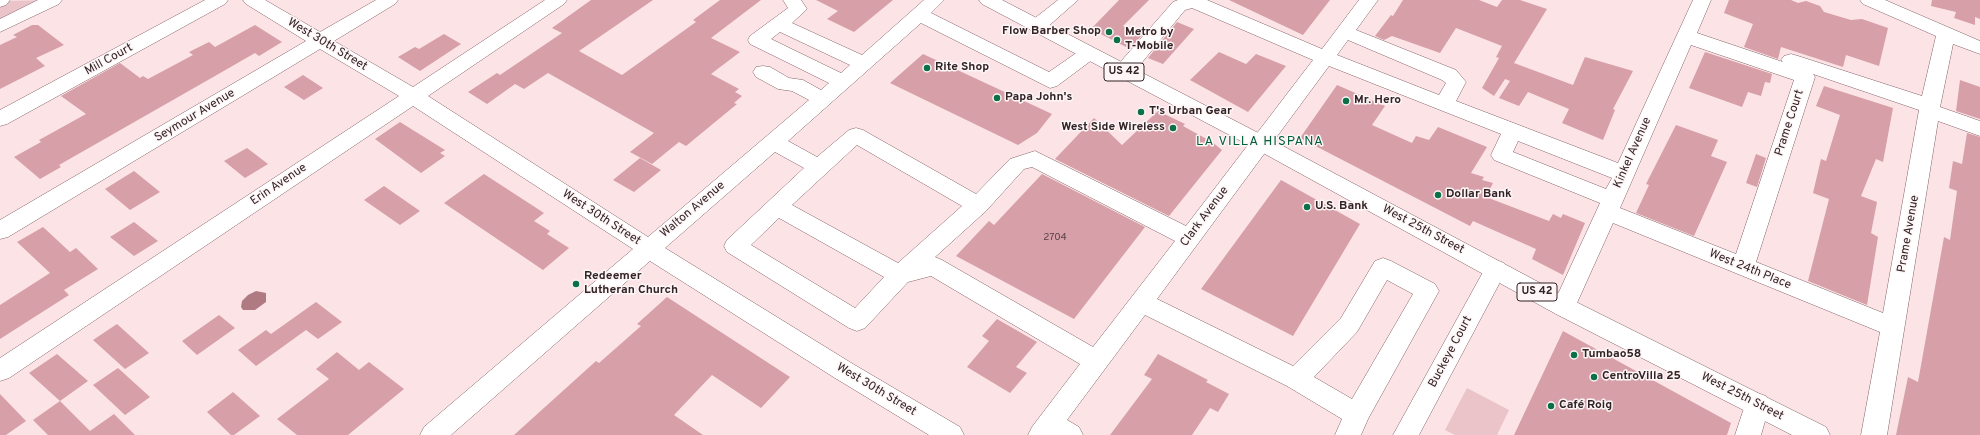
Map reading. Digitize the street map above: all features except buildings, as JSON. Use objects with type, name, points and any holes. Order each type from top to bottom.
[{"type":"street","points":[[0,26],[53,0]]},
{"type":"street","name":"Mill Court","points":[[0,119],[219,0]]},
{"type":"street","name":"West 30th Street","points":[[252,0],[320,42],[413,96],[648,248],[844,371],[951,435]]},
{"type":"street","name":"Seymour Avenue","points":[[0,231],[389,0]]},
{"type":"street","name":"Erin Avenue","points":[[0,371],[558,0]]},
{"type":"street","points":[[792,0],[798,9],[757,40],[843,82]]},
{"type":"street","name":"Walton Avenue","points":[[433,435],[648,248],[864,64],[935,0]]},
{"type":"street","name":"West 25th Street","points":[[988,0],[1261,143],[1564,307],[1817,435]]},
{"type":"street","points":[[1037,26],[1069,0]]},
{"type":"street","name":"Clark Avenue","points":[[1054,431],[1097,361],[1369,0]]},
{"type":"street","name":"Kinkel Avenue","points":[[1564,307],[1702,0]]},
{"type":"street","points":[[1868,0],[1980,48]]},
{"type":"street","points":[[1123,72],[1180,6],[1192,1],[1326,58],[1624,174]]},
{"type":"street","points":[[920,15],[1050,81],[1089,53]]},
{"type":"street","points":[[778,24],[864,64]]},
{"type":"street","points":[[1688,31],[1930,109],[1980,129]]},
{"type":"street","name":"Prame Court","points":[[1688,31],[1805,77],[1743,267]]},
{"type":"street","points":[[1345,32],[1449,75],[1456,82],[1444,104]]},
{"type":"street","name":"Prame Avenue","points":[[1874,435],[1930,109],[1946,33]]},
{"type":"street","points":[[763,72],[785,84],[796,85],[823,99]]},
{"type":"street","name":"West 24th Place","points":[[1513,130],[1500,155],[1743,267],[1893,327]]},
{"type":"street","points":[[978,205],[856,136],[819,167],[735,246],[857,321],[900,275],[978,205],[1017,164],[1035,159],[1189,238]]},
{"type":"street","points":[[773,142],[819,167]]},
{"type":"street","points":[[777,207],[900,275],[934,266],[1097,361]]},
{"type":"street","points":[[1141,302],[1296,379],[1352,424],[1427,291],[1383,267],[1349,326],[1296,379]]},
{"type":"street","name":"Buckeye Court","points":[[1406,435],[1496,270]]},
{"type":"street","points":[[1748,435],[1757,404]]},
{"type":"shaded area","points":[[53,0],[0,26],[0,1]]},
{"type":"shaded area","points":[[256,291],[266,293],[266,302],[255,310],[243,310],[241,307],[242,301],[248,295]]},
{"type":"shaded area","points":[[1467,388],[1509,410],[1497,435],[1455,435],[1445,430]]},
{"type":"place","name":"Flow Barber Shop","points":[[1109,32]]},
{"type":"place","name":"Metro by T-Mobile","points":[[1117,40]]},
{"type":"place","name":"Rite Shop","points":[[927,68]]},
{"type":"place","name":"Papa John's","points":[[997,98]]},
{"type":"place","name":"Mr. Hero","points":[[1346,101]]},
{"type":"place","name":"T's Urban Gear","points":[[1141,112]]},
{"type":"place","name":"West Side Wireless","points":[[1173,128]]},
{"type":"place","name":"Dollar Bank","points":[[1438,195]]},
{"type":"place","name":"U.S. Bank","points":[[1307,207]]},
{"type":"place","name":"Redeemer Lutheran Church","points":[[576,284]]},
{"type":"place","name":"Tumbao58","points":[[1574,355]]},
{"type":"place","name":"CentroVilla 25","points":[[1594,377]]},
{"type":"place","name":"Café Roig","points":[[1551,406]]},
{"type":"district","name":"LA VILLA HISPANA","points":[[1260,142]]}]
